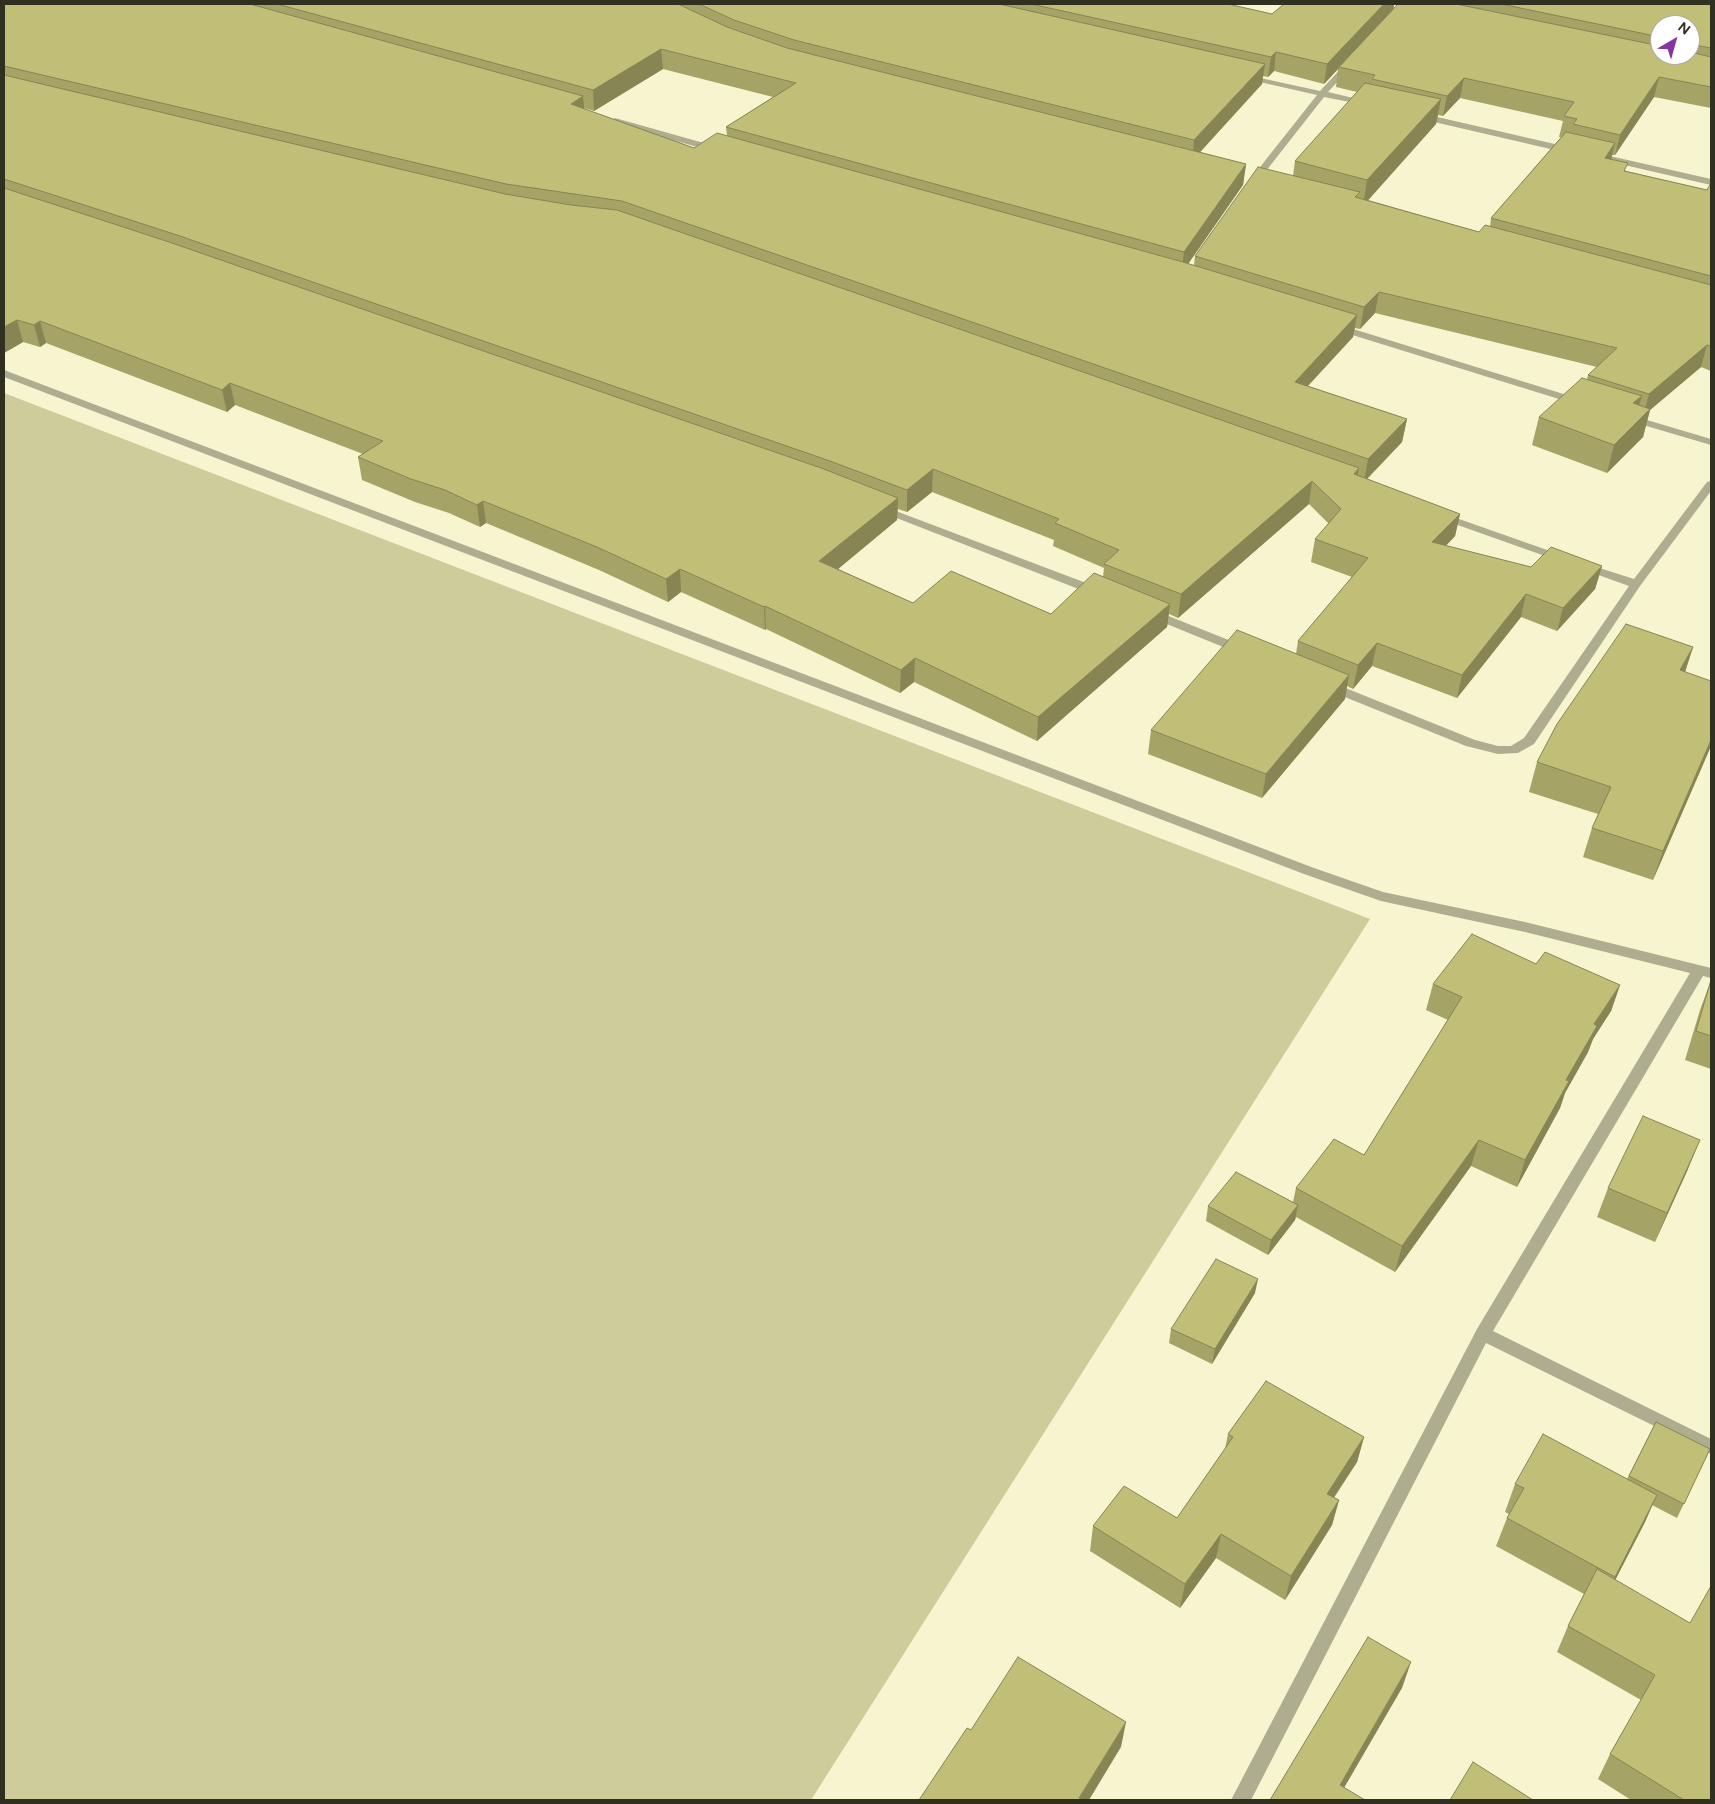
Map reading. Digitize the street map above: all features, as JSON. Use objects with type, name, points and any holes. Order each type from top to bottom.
[{"type":"street","points":[[1252,183],[1322,94],[1356,58]]},
{"type":"street","points":[[1236,74],[1381,107]]},
{"type":"street","points":[[1410,114],[1585,154]]},
{"type":"street","points":[[608,119],[724,151]]},
{"type":"street","points":[[1604,158],[1711,182]]},
{"type":"street","points":[[1325,324],[1589,405]]},
{"type":"street","points":[[4,373],[1309,871],[1381,896],[1525,927],[1706,971],[1483,1334],[1241,1800]]},
{"type":"street","points":[[1617,414],[1711,442]]},
{"type":"street","points":[[1316,680],[1470,743],[1498,750],[1513,750],[1530,741],[1636,584],[1711,484]]},
{"type":"street","points":[[871,505],[1107,596]]},
{"type":"street","points":[[1430,512],[1636,584]]},
{"type":"street","points":[[1143,610],[1252,654]]},
{"type":"street","points":[[1483,1334],[1711,1447]]},
{"type":"shaded area","points":[[4,393],[1370,919],[811,1800],[4,1800]]},
{"type":"building","points":[[4,4],[250,4],[583,96],[571,104],[694,148],[717,133],[1183,262],[1357,315],[1295,382],[1407,419],[1368,459],[622,201],[506,184],[4,66]]},
{"type":"building","points":[[277,4],[678,4],[727,27],[787,48],[1246,164],[1184,252],[726,127],[796,83],[661,49],[593,90]]},
{"type":"building","points":[[699,4],[999,4],[1265,64],[1194,140],[794,40],[734,20]]},
{"type":"building","points":[[1031,4],[1228,4],[1272,14],[1284,4],[1384,4],[1327,64],[1276,52],[1271,57]]},
{"type":"building","points":[[1398,4],[1456,4],[1650,44],[1650,65],[1700,65],[1700,54],[1711,57],[1711,87],[1659,77],[1620,135],[1573,124],[1577,119],[1564,116],[1574,102],[1464,78],[1447,96],[1372,79],[1375,75],[1339,67]]},
{"type":"building","points":[[1501,4],[1711,4],[1711,48],[1700,46],[1700,15],[1650,15],[1650,35]]},
{"type":"building","points":[[4,75],[505,194],[571,205],[617,210],[1359,468],[1354,474],[1460,514],[1432,542],[1531,567],[1551,547],[1602,566],[1563,608],[1526,594],[1462,675],[1377,643],[1358,665],[1298,641],[1368,558],[1315,539],[1341,509],[1312,481],[1181,594],[1104,564],[1119,550],[1055,523],[1059,519],[933,469],[907,490],[830,461],[177,235],[4,179]]},
{"type":"building","points":[[1365,83],[1441,99],[1367,180],[1295,161]]},
{"type":"building","points":[[1566,132],[1615,143],[1605,158],[1628,163],[1624,171],[1707,190],[1711,183],[1711,276],[1491,218]]},
{"type":"building","points":[[1258,167],[1360,192],[1355,197],[1479,232],[1485,225],[1711,285],[1711,346],[1707,345],[1649,394],[1588,375],[1617,348],[1379,292],[1364,307],[1195,256]]},
{"type":"building","points":[[4,188],[169,242],[821,468],[898,498],[819,561],[913,603],[951,571],[1051,614],[1094,573],[1170,604],[1038,717],[915,658],[901,670],[765,606],[680,569],[666,579],[597,547],[483,501],[477,505],[445,490],[411,479],[358,457],[383,441],[230,383],[222,390],[40,321],[34,325],[17,320],[4,327]]},
{"type":"building","points":[[1582,378],[1642,396],[1633,403],[1650,409],[1614,445],[1539,417]]},
{"type":"building","points":[[1626,624],[1693,647],[1680,670],[1711,681],[1711,740],[1663,851],[1592,828],[1611,787],[1537,762],[1557,724]]},
{"type":"building","points":[[1237,630],[1349,675],[1266,774],[1151,730]]},
{"type":"building","points":[[1472,934],[1536,964],[1545,952],[1620,985],[1594,1024],[1597,1026],[1566,1080],[1569,1081],[1525,1160],[1479,1140],[1402,1246],[1296,1188],[1334,1139],[1364,1155],[1462,997],[1433,984]]},
{"type":"building","points":[[1711,980],[1711,1036],[1696,1031]]},
{"type":"building","points":[[1643,1116],[1700,1140],[1667,1213],[1608,1188]]},
{"type":"building","points":[[1236,1172],[1298,1205],[1271,1240],[1208,1206]]},
{"type":"building","points":[[1216,1259],[1258,1279],[1215,1349],[1171,1329]]},
{"type":"building","points":[[1266,1381],[1364,1437],[1327,1494],[1339,1500],[1291,1576],[1221,1534],[1185,1584],[1093,1526],[1124,1486],[1177,1518],[1233,1437],[1228,1434]]},
{"type":"building","points":[[1656,1422],[1710,1449],[1684,1504],[1629,1476]]},
{"type":"building","points":[[1543,1434],[1657,1495],[1615,1577],[1507,1518],[1524,1488],[1515,1484]]},
{"type":"building","points":[[1597,1569],[1690,1623],[1711,1586],[1711,1800],[1684,1800],[1610,1754],[1655,1675],[1568,1626]]},
{"type":"building","points":[[1368,1637],[1411,1662],[1340,1785],[1365,1800],[1270,1800]]},
{"type":"building","points":[[1018,1657],[1126,1722],[1079,1798],[1082,1800],[919,1800],[967,1728],[971,1730]]},
{"type":"building","points":[[1473,1762],[1533,1800],[1450,1800]]}]
